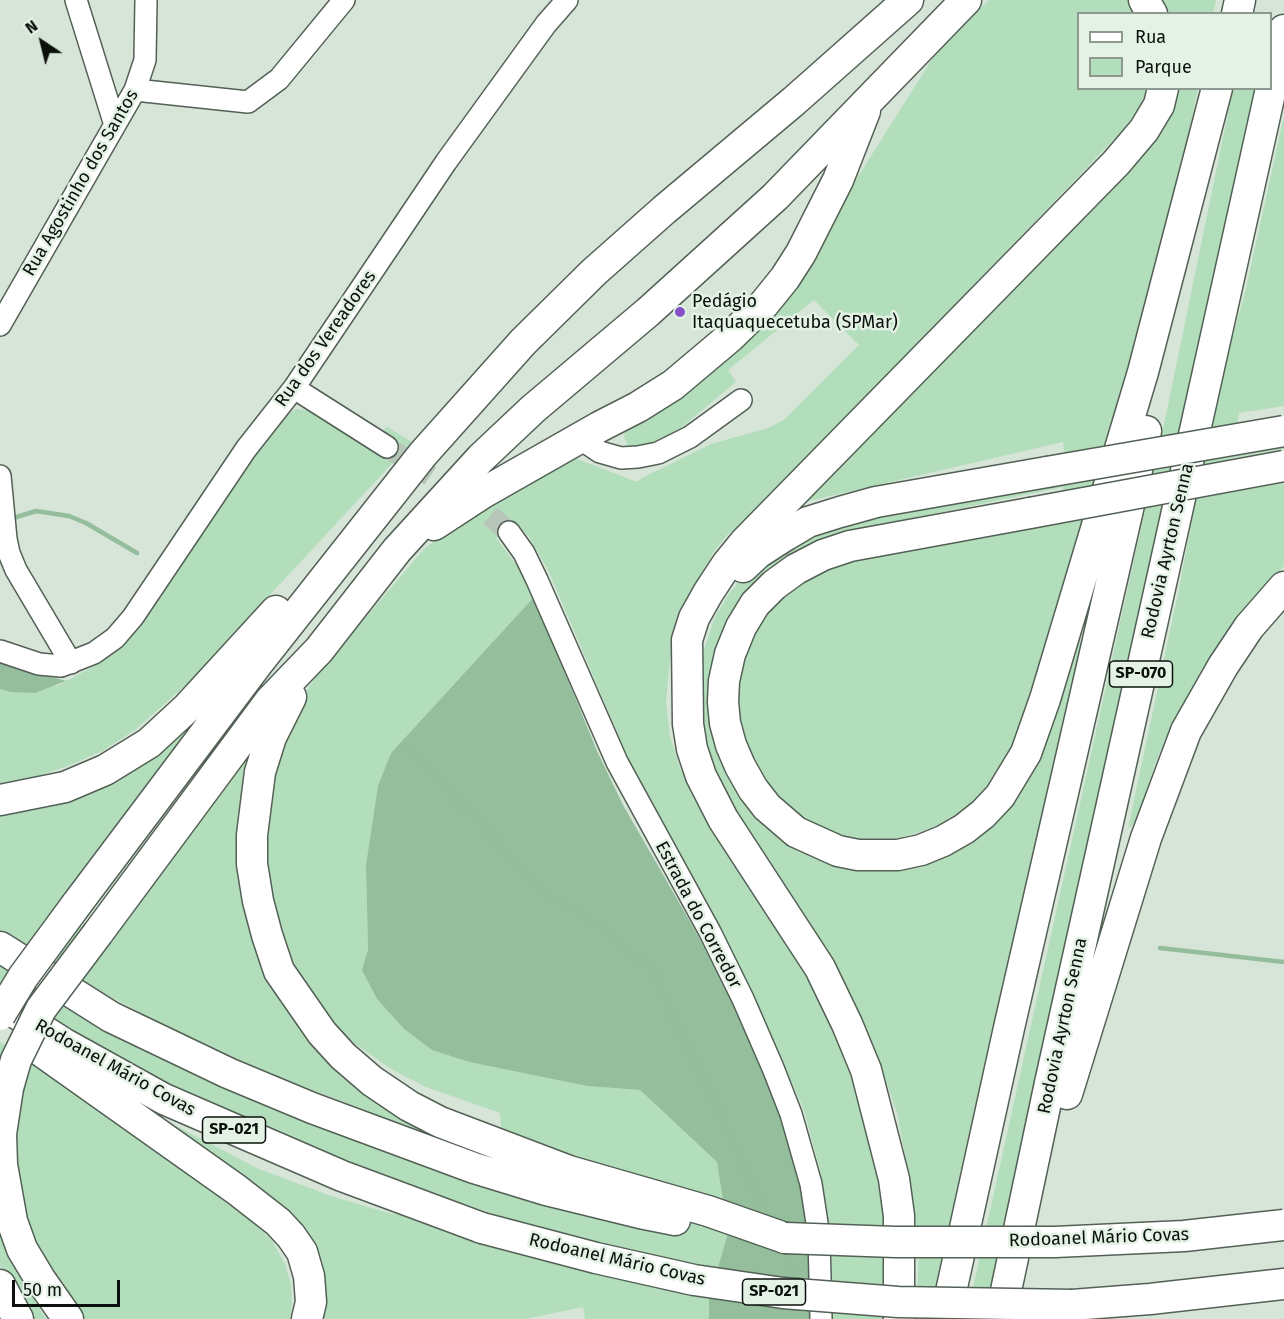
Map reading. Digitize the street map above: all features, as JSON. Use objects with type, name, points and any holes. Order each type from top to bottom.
[{"type":"highway","points":[[664,210],[882,0]]},
{"type":"highway","points":[[0,1015],[23,977],[258,663],[423,454],[537,328],[594,272],[908,0]]},
{"type":"highway","points":[[68,1319],[28,1259],[12,1221],[2,1165],[1,1134],[8,1088],[16,1060],[41,1009],[270,701],[319,650],[397,550],[498,442],[533,409],[648,312],[775,197],[966,0]]},
{"type":"highway","points":[[918,50],[976,0]]},
{"type":"highway","name":"Rodovia Ayrton Senna","points":[[1272,84],[1284,30]]},
{"type":"highway","points":[[898,1319],[899,1216],[894,1179],[866,1070],[820,968],[723,819],[701,776],[692,749],[688,724],[687,640],[694,618],[727,564],[745,542],[1116,163],[1144,130],[1159,105],[1163,90]]},
{"type":"highway","points":[[1218,90],[1143,372],[1105,499],[1045,699],[1026,753],[1000,796],[983,814],[964,829],[943,841],[921,850],[898,855],[858,855],[838,851],[796,832],[767,807],[753,789],[730,745],[723,702],[724,681],[730,654],[741,627],[755,603],[796,569],[823,555],[850,546],[1030,513],[1105,499],[1284,466]]},
{"type":"highway","name":"SP-070","points":[[945,1319],[1009,1028],[1126,525],[1219,90]]},
{"type":"highway","name":"Rodovia Ayrton Senna","points":[[1001,1319],[1271,90]]},
{"type":"highway","points":[[397,550],[483,494],[673,385],[730,337],[764,304],[801,253],[838,180],[871,98]]},
{"type":"highway","points":[[1227,286],[1260,196],[1284,99]]},
{"type":"highway","points":[[689,675],[702,631],[719,598],[737,574],[758,553],[808,522],[876,502],[1284,431]]},
{"type":"highway","points":[[0,800],[65,787],[105,770],[149,744],[188,707],[390,483],[423,454]]},
{"type":"highway","points":[[1001,1319],[1077,1059],[1146,838],[1186,731],[1223,666],[1249,627],[1284,587]]},
{"type":"highway","points":[[319,650],[271,737],[260,772],[252,835],[252,864],[258,901],[279,971],[322,1033],[343,1056],[372,1081],[409,1106],[440,1122],[569,1171],[708,1211],[785,1238]]},
{"type":"highway","name":"Rodoanel Mário Covas","points":[[0,947],[111,1017],[228,1073],[312,1108],[474,1168],[546,1190],[640,1214],[785,1238],[895,1242],[1055,1242],[1184,1236],[1284,1225]]},
{"type":"highway","name":"Rodoanel Mário Covas","points":[[0,1003],[63,1043],[164,1099],[342,1176],[482,1228],[596,1258],[694,1280],[783,1293],[898,1302],[1072,1305],[1284,1284]]},
{"type":"highway","points":[[0,1022],[237,1190],[278,1222],[302,1252],[309,1276],[311,1302],[308,1319]]},
{"type":"highway","points":[[0,1285],[18,1319]]},
{"type":"highway","points":[[958,1319],[1072,1305]]},
{"type":"street","points":[[75,0],[116,124]]},
{"type":"street","name":"Rua Agostinho dos Santos","points":[[0,326],[135,90],[145,60],[146,0]]},
{"type":"street","points":[[135,90],[248,102],[279,79],[344,0]]},
{"type":"street","name":"Rua dos Vereadores","points":[[71,663],[94,653],[115,638],[133,617],[246,449],[294,388],[446,162],[546,24],[567,0]]},
{"type":"street","points":[[294,388],[387,447]]},
{"type":"street","points":[[579,438],[600,452],[621,458],[658,453],[690,437],[741,400]]},
{"type":"street","points":[[0,476],[6,539],[16,570],[71,663],[48,666],[0,651]]},
{"type":"street","name":"Estrada do Corredor","points":[[509,532],[524,553],[537,580],[617,762],[710,932],[773,1068],[791,1114],[811,1185],[819,1236],[821,1319]]},
{"type":"green space","points":[[989,0],[1130,0],[1138,12],[1077,12],[1077,90],[1148,90],[1139,109],[1120,133],[753,515],[727,535],[715,550],[686,601],[670,659],[666,702],[670,737],[693,798],[722,847],[794,951],[835,1025],[852,1064],[879,1151],[887,1196],[892,1251],[889,1319],[832,1319],[832,1254],[820,1170],[804,1110],[769,1031],[710,910],[629,760],[548,570],[529,537],[517,524],[496,538],[523,574],[534,597],[391,753],[378,789],[366,865],[368,950],[363,970],[377,999],[404,1029],[432,1050],[469,1062],[587,1086],[640,1090],[717,1162],[728,1233],[709,1298],[709,1319],[585,1319],[583,1307],[525,1319],[317,1319],[322,1303],[315,1257],[293,1221],[278,1204],[140,1110],[153,1114],[259,1169],[331,1196],[392,1214],[412,1215],[510,1241],[503,1217],[322,1155],[199,1099],[60,1028],[0,990],[0,958],[62,1003],[126,1039],[269,1107],[505,1190],[503,1159],[418,1130],[232,1057],[94,988],[0,933],[0,808],[14,809],[67,795],[145,761],[201,716],[250,664],[210,720],[67,895],[53,909],[105,941],[277,718],[246,801],[243,833],[247,895],[255,932],[285,998],[308,1031],[369,1089],[435,1125],[503,1155],[500,1113],[426,1087],[391,1069],[357,1045],[349,1044],[328,1026],[305,995],[289,966],[276,934],[267,902],[261,842],[261,813],[271,759],[295,708],[320,671],[424,549],[502,491],[533,471],[567,455],[637,482],[711,444],[768,428],[784,420],[859,345],[814,300],[728,370],[736,382],[665,441],[646,450],[633,450],[627,444],[624,436],[627,426],[678,395],[775,311],[783,301],[816,243],[943,42]]},
{"type":"green space","points":[[1160,0],[1216,0],[1213,12],[1166,12]]},
{"type":"green space","points":[[1170,90],[1198,90],[1181,171],[1118,415],[1033,702],[1019,740],[1006,765],[990,786],[971,805],[949,820],[899,838],[849,839],[799,820],[779,805],[763,787],[740,747],[732,720],[731,697],[735,674],[748,629],[759,612],[779,589],[827,558],[1054,522],[1063,487],[874,526],[814,545],[791,557],[751,592],[735,615],[724,640],[718,663],[714,711],[719,735],[727,757],[741,782],[756,801],[775,818],[798,833],[824,844],[851,851],[879,853],[902,850],[948,836],[976,818],[999,798],[1019,772],[1042,724],[1088,586],[1077,638],[1082,644],[931,1319],[916,1319],[919,1253],[913,1198],[897,1113],[851,997],[826,951],[730,807],[715,779],[704,752],[697,724],[693,695],[697,671],[714,619],[728,595],[764,556],[810,528],[869,510],[1066,471],[1063,442],[787,506],[1091,196],[1141,141],[1159,116]]},
{"type":"green space","points":[[1233,90],[1256,90],[989,1319],[966,1319],[1166,415]]},
{"type":"green space","points":[[1284,116],[1284,406],[1239,413],[1234,440],[1284,433],[1284,449],[1231,458],[1230,484],[1284,474],[1284,566],[1243,611],[1202,669],[1169,731],[1155,764],[1136,823],[1128,828],[1179,589],[1211,418],[1245,293]]},
{"type":"green space","points":[[297,409],[312,411],[370,446],[387,427],[412,442],[187,684],[135,730],[104,750],[70,765],[30,779],[0,785],[0,689],[10,692],[57,686],[94,666],[120,642],[282,416]]},
{"type":"green space","points":[[534,597],[597,751],[623,805],[700,939],[737,1011],[779,1109],[795,1156],[808,1237],[813,1291],[812,1319],[709,1319],[709,1298],[728,1233],[717,1162],[640,1090],[587,1086],[469,1062],[432,1050],[404,1029],[377,999],[362,970],[368,950],[366,865],[378,786],[391,753]]},
{"type":"green space","points":[[0,662],[66,681],[35,693],[10,692],[0,689]]},
{"type":"green space","points":[[0,1042],[98,1109],[254,1223],[273,1242],[285,1264],[291,1285],[290,1319],[66,1319],[29,1260],[0,1085]]},
{"type":"green space","points":[[0,1226],[17,1272],[46,1319],[31,1319],[0,1265]]},
{"type":"waterway","points":[[10,519],[36,511],[69,516],[86,523],[137,553]]},
{"type":"waterway","points":[[409,750],[434,773],[452,796],[525,872],[554,899],[589,918],[654,971],[680,1034],[708,1086],[748,1176],[772,1221]]},
{"type":"waterway","points":[[1160,948],[1284,962]]},
{"type":"waterway","points":[[785,1248],[795,1283]]},
{"type":"waterway","points":[[796,1319],[797,1303]]},
{"type":"tunnel","points":[[387,447],[487,513],[509,532]]},
{"type":"place","name":"Pedágio Itaquaquecetuba (SPMar)","points":[[680,312]]}]
